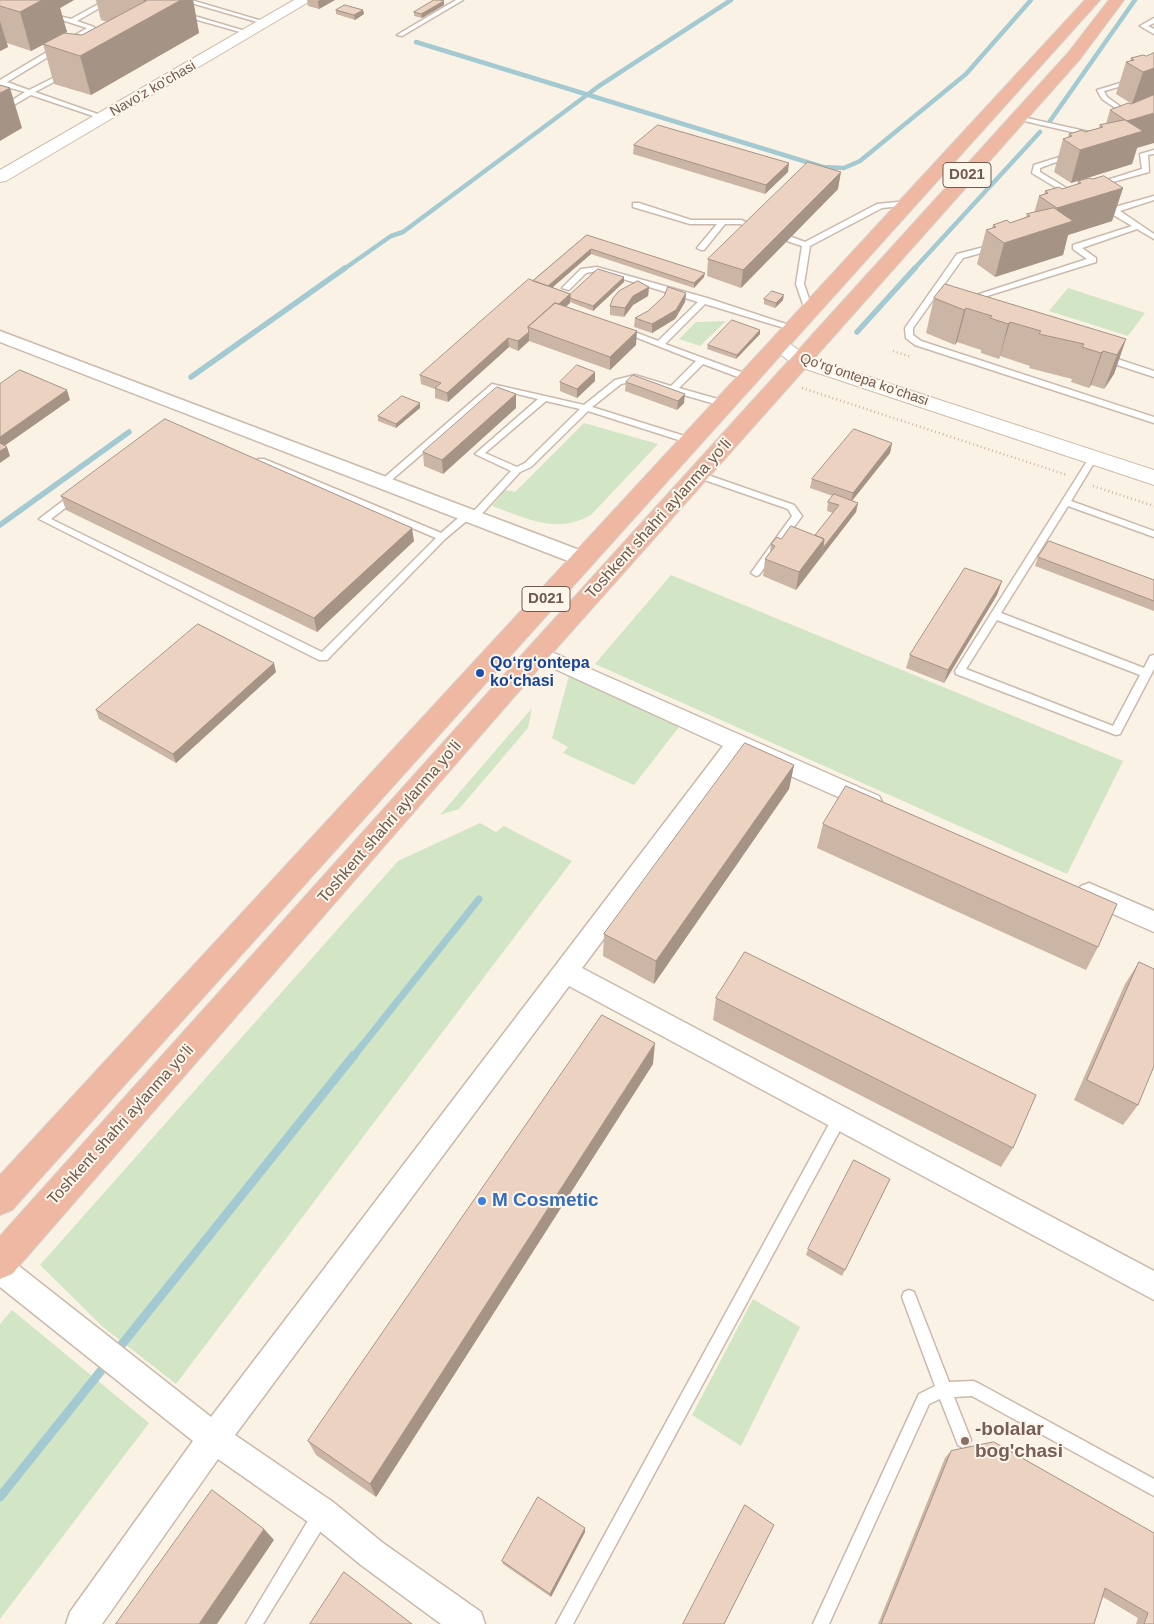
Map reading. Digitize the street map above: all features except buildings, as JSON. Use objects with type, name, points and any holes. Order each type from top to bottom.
[{"type":"highway","name":"Toshkent shahri aylanma yoʻli","points":[[0,1199],[1093,0]]},
{"type":"highway","name":"Toshkent shahri aylanma yoʻli","points":[[0,1262],[538,653],[699,476],[1074,56],[1118,0]]},
{"type":"highway","points":[[1049,50],[1058,56],[1074,56]]},
{"type":"highway","points":[[992,111],[1008,111],[1018,118]]},
{"type":"main road","name":"Navo'z ko'chasi","points":[[0,177],[305,0]]},
{"type":"main road","name":"Qoʻrgʻontepa koʻchasi","points":[[794,328],[807,354],[1093,458],[1154,478]]},
{"type":"main road","name":"Qoʻrgʻontepa koʻchasi","points":[[807,354],[1154,458]]},
{"type":"street","points":[[0,336],[583,559]]},
{"type":"street","points":[[538,653],[889,809]]},
{"type":"street","points":[[82,1624],[214,1438],[564,970],[737,743]]},
{"type":"street","points":[[1068,885],[1154,922]]},
{"type":"street","points":[[564,970],[839,1119],[1154,1286]]},
{"type":"street","points":[[0,1269],[92,1344],[214,1438],[322,1513],[372,1554],[468,1624]]},
{"type":"lane","points":[[72,20],[110,0]]},
{"type":"lane","points":[[184,0],[266,23]]},
{"type":"lane","points":[[400,35],[460,0]]},
{"type":"lane","points":[[39,11],[102,30]]},
{"type":"lane","points":[[177,13],[249,33]]},
{"type":"lane","points":[[1154,20],[1143,26],[1154,32]]},
{"type":"lane","points":[[1,83],[92,28]]},
{"type":"lane","points":[[0,111],[30,92],[74,70]]},
{"type":"lane","points":[[1130,123],[1135,119],[1104,98],[1100,90],[1142,79]]},
{"type":"lane","points":[[1,83],[104,118]]},
{"type":"lane","points":[[1018,118],[1086,138],[1096,133]]},
{"type":"lane","points":[[1073,193],[1036,173],[1037,167],[1078,152]]},
{"type":"lane","points":[[1094,186],[1146,170],[1144,154],[1154,152]]},
{"type":"lane","points":[[1114,210],[1154,198]]},
{"type":"lane","points":[[1098,202],[1114,210],[1136,227],[1154,237]]},
{"type":"lane","points":[[636,205],[690,222],[741,222],[806,244],[880,206],[908,203]]},
{"type":"lane","points":[[701,248],[722,223]]},
{"type":"lane","points":[[961,301],[1093,260],[1076,247],[1136,227]]},
{"type":"lane","points":[[1007,243],[960,256],[941,292],[929,302],[908,332],[912,339],[918,343],[1154,420]]},
{"type":"lane","points":[[566,288],[584,271],[597,268],[794,328],[806,244]]},
{"type":"lane","points":[[660,344],[704,300]]},
{"type":"lane","points":[[929,302],[939,305]]},
{"type":"lane","points":[[615,328],[749,378]]},
{"type":"lane","points":[[1093,355],[1154,374]]},
{"type":"lane","points":[[672,389],[702,360]]},
{"type":"lane","points":[[82,491],[44,519],[323,657],[442,538],[471,516],[517,470],[528,465],[586,408],[618,382],[635,378],[724,404]]},
{"type":"lane","points":[[384,482],[496,386],[586,408],[691,441]]},
{"type":"lane","points":[[517,470],[479,454],[544,398]]},
{"type":"lane","points":[[247,455],[442,538]]},
{"type":"lane","points":[[1093,458],[960,671],[1116,731],[1154,659]]},
{"type":"lane","points":[[699,476],[791,507],[797,516],[756,573]]},
{"type":"lane","points":[[1065,502],[1154,534]]},
{"type":"lane","points":[[995,615],[1146,674]]},
{"type":"lane","points":[[564,1624],[839,1119]]},
{"type":"lane","points":[[910,1297],[963,1440]]},
{"type":"lane","points":[[821,1624],[924,1399],[944,1390],[973,1388],[1154,1488]]},
{"type":"lane","points":[[254,1624],[322,1513]]},
{"type":"path","points":[[783,382],[1079,478],[1099,489],[1154,506]]},
{"type":"green space","points":[[1068,288],[1145,313],[1128,336],[1049,311]]},
{"type":"green space","points":[[726,321],[700,346],[679,339],[696,322]]},
{"type":"green space","points":[[584,423],[658,444],[591,515],[578,521],[566,524],[541,522],[492,506],[505,490],[515,492]]},
{"type":"green space","points":[[671,575],[1123,761],[1067,874],[595,664]]},
{"type":"green space","points":[[569,676],[679,727],[634,785],[563,753],[568,747],[552,738]]},
{"type":"green space","points":[[532,708],[528,728],[459,809],[440,815]]},
{"type":"green space","points":[[480,823],[496,832],[504,826],[572,861],[176,1384],[103,1327],[40,1265],[398,861]]},
{"type":"green space","points":[[753,1299],[800,1327],[741,1446],[692,1415]]},
{"type":"green space","points":[[12,1310],[149,1423],[0,1619],[0,1324]]},
{"type":"waterway","points":[[587,95],[731,0]]},
{"type":"waterway","points":[[587,95],[823,167],[844,168],[860,161],[966,74],[1031,0]]},
{"type":"waterway","points":[[1050,121],[1135,0]]},
{"type":"waterway","points":[[416,42],[587,95]]},
{"type":"waterway","points":[[344,269],[391,236],[403,232],[587,95]]},
{"type":"waterway","points":[[914,269],[1040,132]]},
{"type":"waterway","points":[[191,377],[345,268]]},
{"type":"waterway","points":[[857,332],[915,268]]},
{"type":"waterway","points":[[0,525],[129,432]]},
{"type":"waterway","points":[[353,1057],[479,899]]},
{"type":"waterway","points":[[115,1353],[354,1055]]},
{"type":"waterway","points":[[0,1497],[108,1362]]},
{"type":"place","name":"Qoʻrgʻontepa koʻchasi","points":[[480,673]]},
{"type":"place","name":"M Cosmetic","points":[[482,1201]]},
{"type":"place","name":"-bolalar bog'chasi","points":[[965,1441]]}]
